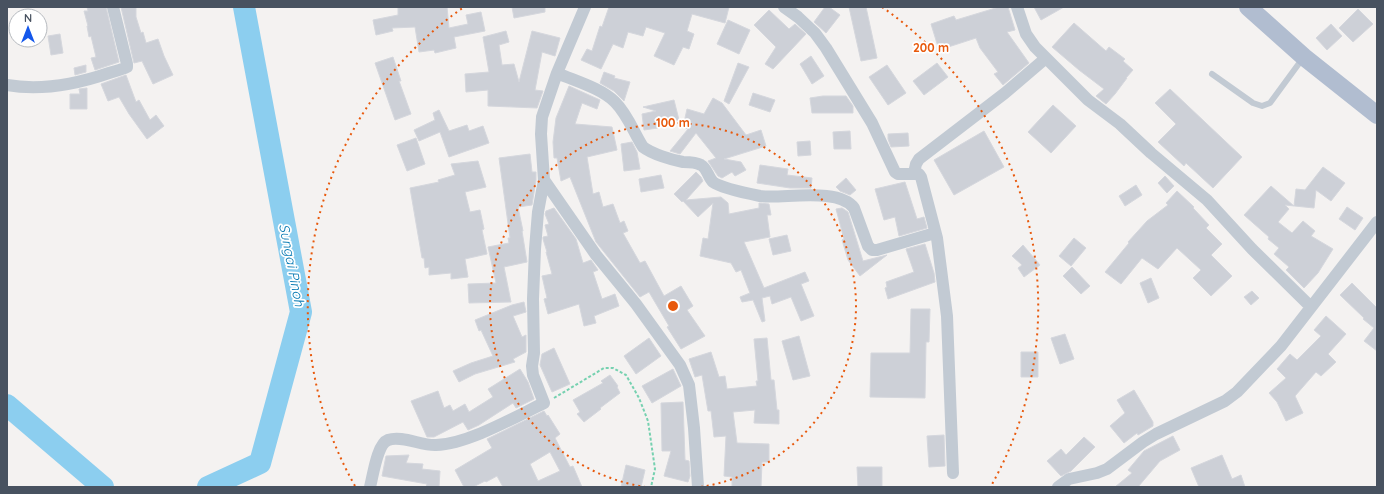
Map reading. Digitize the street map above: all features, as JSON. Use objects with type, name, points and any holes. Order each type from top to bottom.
[{"type":"main road","points":[[1254,8],[1304,57],[1377,115]]},
{"type":"main road","points":[[1254,8],[1377,102]]},
{"type":"street","points":[[7,85],[35,87],[75,83],[90,80],[127,67],[113,7]]},
{"type":"street","points":[[370,487],[381,446],[388,440],[400,438],[437,445],[461,440],[489,429],[544,403],[533,375],[532,366],[534,353],[533,299],[535,248],[538,212],[544,180],[541,134],[542,117],[557,73],[585,7]]},
{"type":"street","points":[[784,7],[798,17],[815,33],[826,48],[872,123],[895,172],[898,174],[914,173],[919,174],[921,177],[935,233],[947,316],[953,473]]},
{"type":"street","points":[[1017,7],[1026,34],[1035,47],[1088,100],[1120,124],[1151,153],[1207,200],[1252,249],[1311,307]]},
{"type":"street","points":[[914,173],[919,159],[1005,93],[1046,58]]},
{"type":"street","points":[[557,73],[601,92],[616,102],[624,113],[643,147],[648,151],[677,161],[700,164],[704,166],[710,178],[715,183],[749,194],[762,196],[797,195],[832,197],[850,203],[854,208],[868,246],[872,250],[877,250],[935,233]]},
{"type":"street","points":[[544,180],[596,255],[636,304],[680,365],[688,386],[694,428],[698,487]]},
{"type":"street","points":[[1058,487],[1069,479],[1098,473],[1107,469],[1156,434],[1225,401],[1237,392],[1281,346],[1377,222]]},
{"type":"lane","points":[[1212,74],[1254,103],[1262,106],[1270,103],[1304,57]]},
{"type":"path","points":[[544,403],[604,368],[613,368],[626,375],[639,398],[648,421],[655,469],[651,487]]},
{"type":"building","points":[[87,7],[106,7],[119,62],[95,70],[91,58],[96,57],[91,36],[89,37],[84,11],[88,11]]},
{"type":"building","points":[[121,7],[136,7],[136,17],[146,43],[158,39],[173,75],[153,84],[142,61],[134,63]]},
{"type":"building","points":[[398,7],[447,7],[449,28],[468,24],[466,15],[481,12],[485,31],[454,37],[456,48],[435,53],[434,50],[419,52],[415,27],[392,28],[393,31],[376,35],[373,20],[398,15]]},
{"type":"building","points":[[512,7],[545,7],[545,12],[514,18]]},
{"type":"building","points":[[609,7],[729,7],[725,23],[692,14],[687,31],[694,34],[689,49],[683,47],[674,65],[654,56],[665,33],[646,27],[643,36],[628,32],[623,48],[613,44],[601,69],[581,60],[587,49],[592,51],[600,26],[602,27]]},
{"type":"building","points":[[825,7],[829,7],[840,15],[826,33],[814,22]]},
{"type":"building","points":[[849,7],[866,7],[877,58],[861,61]]},
{"type":"building","points":[[999,7],[1008,7],[1015,30],[1007,32],[1029,63],[1003,85],[994,74],[998,72],[980,48],[976,38],[939,50],[931,24],[954,16],[956,20]]},
{"type":"building","points":[[1034,7],[1064,7],[1041,20]]},
{"type":"building","points":[[1358,9],[1373,24],[1353,42],[1339,28]]},
{"type":"building","points":[[769,10],[789,29],[795,24],[806,34],[773,69],[765,64],[776,47],[754,25]]},
{"type":"building","points":[[728,20],[750,30],[739,54],[717,44]]},
{"type":"building","points":[[1074,23],[1106,51],[1109,47],[1125,59],[1123,61],[1133,70],[1106,104],[1096,96],[1104,89],[1052,47]]},
{"type":"building","points":[[1331,24],[1342,36],[1327,50],[1316,38]]},
{"type":"building","points":[[506,31],[509,42],[499,45],[502,65],[514,64],[519,82],[532,31],[560,38],[555,56],[542,52],[535,90],[543,91],[537,108],[488,106],[488,90],[466,92],[465,74],[489,72],[483,37]]},
{"type":"building","points":[[60,34],[63,53],[51,55],[48,36]]},
{"type":"building","points":[[811,56],[824,76],[812,84],[800,64]]},
{"type":"building","points":[[393,57],[401,81],[399,81],[411,114],[395,120],[375,63]]},
{"type":"building","points":[[738,63],[749,67],[729,104],[724,101]]},
{"type":"building","points":[[937,63],[948,77],[924,95],[913,81]]},
{"type":"building","points":[[86,65],[86,72],[75,75],[74,68]]},
{"type":"building","points":[[887,65],[906,93],[888,105],[869,77]]},
{"type":"building","points":[[604,72],[615,76],[614,78],[630,82],[624,101],[614,91],[600,83]]},
{"type":"building","points":[[126,75],[136,102],[139,100],[150,120],[156,115],[164,126],[147,139],[119,97],[108,101],[101,84]]},
{"type":"building","points":[[569,86],[600,100],[597,109],[582,103],[575,124],[612,127],[617,150],[587,157],[593,194],[599,192],[603,207],[613,204],[620,223],[624,221],[628,231],[623,233],[640,263],[645,261],[664,296],[681,286],[693,306],[687,310],[705,336],[681,349],[667,327],[669,326],[649,292],[640,297],[596,242],[570,177],[561,181],[557,158],[554,158],[553,142],[556,118]]},
{"type":"building","points":[[87,88],[87,109],[70,109],[70,94],[80,94],[79,89]]},
{"type":"building","points":[[1170,89],[1242,157],[1213,188],[1186,163],[1184,166],[1158,142],[1176,124],[1155,103]]},
{"type":"building","points":[[753,93],[775,100],[770,112],[749,105]]},
{"type":"building","points":[[823,96],[846,96],[853,106],[853,113],[812,113],[810,98]]},
{"type":"building","points":[[713,98],[722,103],[746,135],[761,130],[766,146],[724,159],[741,162],[746,170],[735,176],[732,172],[722,178],[718,176],[708,161],[716,158],[696,133],[680,154],[670,151],[688,129],[683,127],[687,109],[704,114]]},
{"type":"building","points":[[674,100],[679,120],[657,125],[658,128],[644,130],[642,114],[656,111],[643,107]]},
{"type":"building","points":[[1053,105],[1076,126],[1051,153],[1028,132]]},
{"type":"building","points":[[439,110],[449,131],[467,125],[469,131],[483,126],[489,143],[449,157],[440,132],[419,141],[414,130],[435,120],[433,113]]},
{"type":"building","points":[[850,131],[851,149],[834,149],[833,132]]},
{"type":"building","points":[[984,131],[1004,167],[954,195],[934,160]]},
{"type":"building","points":[[908,133],[909,146],[891,147],[888,134]]},
{"type":"building","points":[[416,138],[425,164],[407,171],[397,145]]},
{"type":"building","points":[[810,141],[811,155],[798,156],[797,142]]},
{"type":"building","points":[[632,142],[637,152],[640,169],[624,171],[621,144]]},
{"type":"building","points":[[530,154],[532,172],[536,172],[532,205],[518,207],[527,262],[504,267],[511,302],[469,303],[468,284],[496,283],[488,247],[509,243],[508,238],[510,238],[499,158]]},
{"type":"building","points":[[478,161],[486,187],[465,192],[470,212],[480,210],[487,254],[465,259],[468,277],[451,279],[451,273],[429,275],[429,267],[425,268],[424,258],[422,258],[410,188],[439,182],[438,180],[455,175],[451,164]]},
{"type":"building","points":[[760,165],[788,169],[787,175],[812,178],[811,188],[790,188],[757,183]]},
{"type":"building","points":[[1323,167],[1345,183],[1331,201],[1316,190],[1314,208],[1294,206],[1296,189],[1305,190]]},
{"type":"building","points":[[696,172],[703,181],[686,200],[721,197],[728,203],[729,214],[759,208],[759,203],[769,204],[771,215],[767,215],[770,237],[744,242],[764,288],[805,272],[809,281],[801,284],[814,316],[801,321],[791,297],[772,304],[770,296],[762,298],[765,321],[762,322],[753,300],[742,302],[740,297],[750,293],[741,270],[736,272],[731,263],[700,256],[703,238],[708,239],[713,203],[698,217],[674,194]]},
{"type":"building","points":[[661,175],[664,188],[641,192],[639,179]]},
{"type":"building","points":[[1165,176],[1174,186],[1167,193],[1158,183]]},
{"type":"building","points":[[846,178],[856,190],[850,195],[840,191],[836,187]]},
{"type":"building","points":[[905,182],[917,219],[924,217],[927,228],[899,236],[895,217],[884,220],[875,189]]},
{"type":"building","points":[[1136,185],[1142,195],[1125,206],[1119,196]]},
{"type":"building","points":[[1271,186],[1294,206],[1285,205],[1289,209],[1278,222],[1292,233],[1303,221],[1315,231],[1311,236],[1333,249],[1318,273],[1304,288],[1286,270],[1289,267],[1274,254],[1279,248],[1244,215]]},
{"type":"building","points":[[1177,191],[1194,207],[1193,208],[1209,225],[1206,228],[1222,244],[1211,255],[1232,276],[1211,296],[1193,278],[1201,270],[1177,248],[1158,269],[1142,258],[1121,284],[1105,272],[1129,243],[1128,242],[1147,221],[1168,205],[1166,203]]},
{"type":"building","points":[[1347,207],[1363,218],[1355,230],[1339,219]]},
{"type":"building","points":[[554,208],[576,239],[583,263],[591,260],[598,270],[593,272],[602,299],[615,294],[619,306],[594,316],[596,323],[584,326],[579,304],[548,314],[544,299],[547,298],[542,276],[552,274],[543,237],[548,236],[545,225],[549,224],[545,214],[546,211]]},
{"type":"building","points":[[842,208],[848,212],[863,261],[887,255],[860,276],[848,260],[842,240],[844,239],[836,209]]},
{"type":"building","points":[[787,235],[791,251],[773,255],[769,239]]},
{"type":"building","points":[[1074,238],[1086,248],[1071,266],[1059,256]]},
{"type":"building","points":[[925,244],[934,273],[935,282],[888,299],[885,288],[887,287],[886,282],[914,272],[906,249]]},
{"type":"building","points":[[1023,245],[1040,265],[1024,277],[1018,268],[1022,265],[1012,256]]},
{"type":"building","points":[[1072,267],[1090,286],[1081,294],[1063,276]]},
{"type":"building","points":[[1151,278],[1159,298],[1148,303],[1140,283]]},
{"type":"building","points":[[1352,283],[1377,308],[1377,351],[1364,341],[1374,328],[1363,319],[1364,318],[1340,295]]},
{"type":"building","points":[[1252,291],[1259,298],[1251,305],[1244,297]]},
{"type":"building","points":[[524,302],[526,312],[513,316],[522,337],[526,335],[526,352],[513,359],[515,362],[475,374],[459,382],[453,371],[493,356],[481,330],[479,331],[475,320],[512,305]]},
{"type":"building","points":[[911,309],[930,309],[929,342],[926,342],[925,398],[870,397],[871,353],[910,353]]},
{"type":"building","points":[[1326,316],[1346,334],[1328,354],[1336,362],[1321,376],[1316,372],[1295,396],[1303,413],[1286,421],[1277,402],[1269,393],[1286,378],[1277,369],[1290,354],[1297,360],[1321,336],[1314,330]]},
{"type":"building","points":[[1065,334],[1074,359],[1060,364],[1051,338]]},
{"type":"building","points":[[799,336],[810,376],[793,380],[782,341]]},
{"type":"building","points":[[649,338],[661,356],[636,374],[624,356]]},
{"type":"building","points":[[767,338],[771,380],[774,380],[777,410],[779,410],[779,424],[754,423],[755,410],[733,412],[737,443],[769,444],[769,462],[762,462],[761,487],[732,487],[732,477],[724,476],[726,436],[714,437],[711,411],[708,411],[702,375],[695,377],[689,359],[711,352],[719,377],[725,376],[727,389],[757,386],[756,381],[758,381],[754,339]]},
{"type":"building","points":[[554,348],[570,384],[552,392],[540,365],[542,354]]},
{"type":"building","points":[[1021,352],[1038,352],[1038,377],[1021,377]]},
{"type":"building","points":[[520,369],[528,382],[534,399],[516,408],[513,403],[479,425],[468,430],[463,422],[434,437],[427,437],[411,401],[438,391],[444,408],[450,405],[453,411],[465,404],[469,412],[493,397],[488,389]]},
{"type":"building","points":[[673,369],[681,386],[652,403],[642,386]]},
{"type":"building","points":[[610,375],[618,386],[617,387],[620,393],[584,422],[577,414],[580,412],[573,400],[603,383],[601,381]]},
{"type":"building","points":[[1134,390],[1153,422],[1153,426],[1138,435],[1137,433],[1124,443],[1110,426],[1125,413],[1117,400]]},
{"type":"building","points":[[683,402],[685,460],[689,461],[690,476],[688,482],[664,476],[671,451],[662,451],[661,403]]},
{"type":"building","points":[[544,411],[560,434],[555,438],[570,467],[573,466],[582,487],[503,487],[497,476],[473,487],[464,487],[455,470],[492,448],[487,439]],"holes":[[[550,452],[560,471],[538,481],[530,464]]]},
{"type":"building","points":[[944,435],[945,466],[929,467],[927,436]]},
{"type":"building","points":[[1173,436],[1180,450],[1160,461],[1138,487],[1115,487],[1132,473],[1128,470],[1144,451]]},
{"type":"building","points":[[1084,437],[1095,447],[1071,471],[1061,476],[1047,461],[1061,449],[1066,455]]},
{"type":"building","points":[[409,455],[406,463],[423,464],[422,469],[440,471],[439,487],[426,487],[427,484],[382,476],[386,456]]},
{"type":"building","points":[[1222,455],[1232,479],[1241,475],[1245,487],[1199,487],[1191,468]]},
{"type":"building","points":[[626,465],[645,470],[641,487],[621,487]]},
{"type":"building","points":[[857,467],[882,467],[882,487],[858,487]]},
{"type":"waterway","name":"Sungai Pinoh","points":[[208,487],[260,463],[301,312],[244,7]]},
{"type":"waterway","name":"Sungai Pinoh","points":[[7,405],[103,487]]}]
